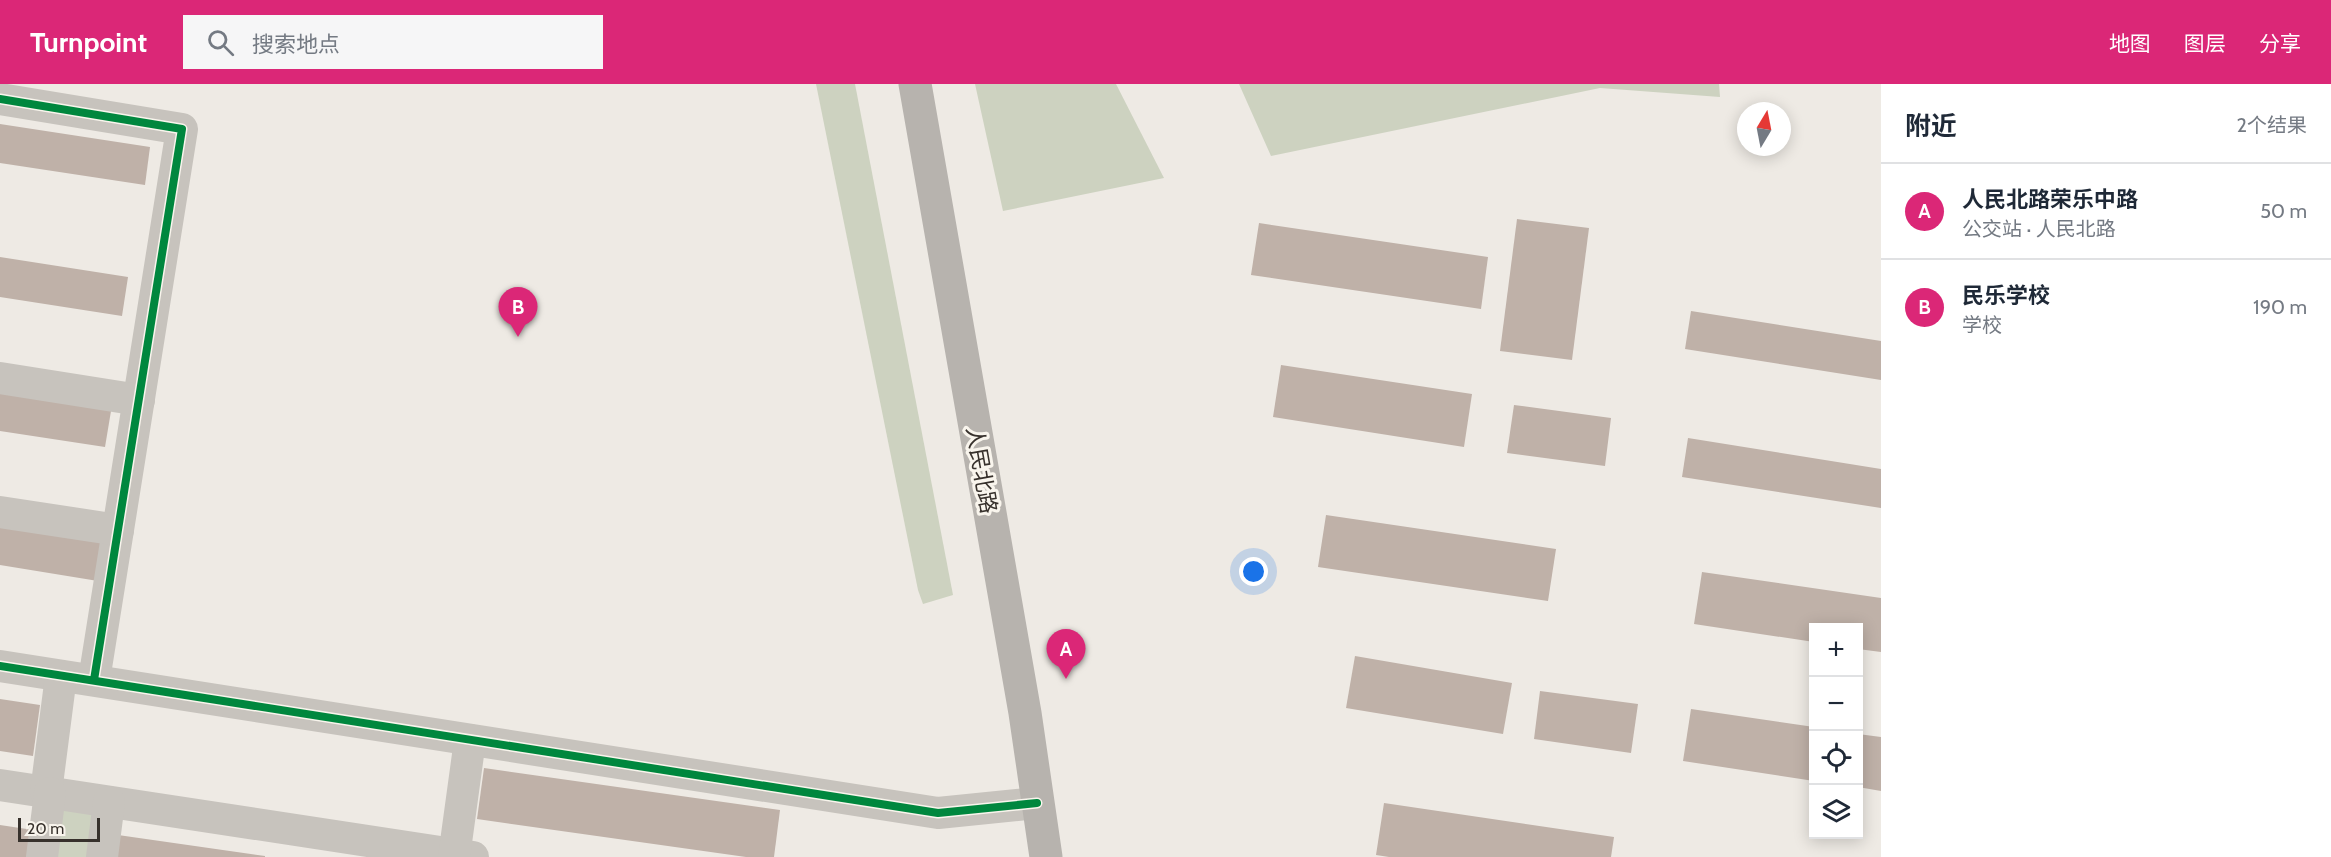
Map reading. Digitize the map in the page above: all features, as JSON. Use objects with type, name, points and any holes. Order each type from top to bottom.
[{"type":"main road","name":"人民北路","points":[[915,84],[1025,713],[1046,857]]},
{"type":"street","points":[[0,99],[182,129],[94,680]]},
{"type":"street","points":[[0,378],[139,400]]},
{"type":"street","points":[[0,512],[118,530]]},
{"type":"street","points":[[0,666],[938,813],[1037,803]]},
{"type":"street","points":[[42,857],[61,676]]},
{"type":"street","points":[[0,786],[460,856],[471,740]]},
{"type":"street","points":[[102,857],[110,802]]},
{"type":"green space","points":[[816,84],[855,84],[953,595],[923,604],[918,590]]},
{"type":"green space","points":[[975,84],[1116,84],[1164,178],[1003,211]]},
{"type":"green space","points":[[1239,84],[1719,84],[1720,97],[1600,88],[1271,156]]},
{"type":"green space","points":[[50,793],[109,802],[102,857],[42,857]]},
{"type":"building","points":[[0,124],[150,147],[145,185],[0,163]]},
{"type":"building","points":[[1517,219],[1589,228],[1572,360],[1500,351]]},
{"type":"building","points":[[1259,223],[1488,257],[1481,309],[1251,275]]},
{"type":"building","points":[[0,257],[128,277],[122,316],[0,297]]},
{"type":"building","points":[[1691,311],[1881,341],[1881,380],[1685,349]]},
{"type":"building","points":[[1281,365],[1472,394],[1464,447],[1273,417]]},
{"type":"building","points":[[0,388],[112,405],[105,447],[0,431]]},
{"type":"building","points":[[1514,405],[1611,418],[1605,466],[1507,453]]},
{"type":"building","points":[[1688,438],[1881,469],[1881,508],[1682,477]]},
{"type":"building","points":[[1326,515],[1556,549],[1548,601],[1318,567]]},
{"type":"building","points":[[0,522],[104,538],[98,581],[0,565]]},
{"type":"building","points":[[1702,572],[1881,598],[1881,652],[1863,650],[1863,623],[1809,623],[1809,641],[1694,624]]},
{"type":"building","points":[[1355,656],[1512,683],[1503,734],[1346,708]]},
{"type":"building","points":[[1540,691],[1638,704],[1631,753],[1534,739]]},
{"type":"building","points":[[0,699],[40,705],[33,756],[0,751]]},
{"type":"building","points":[[1691,709],[1809,726],[1809,780],[1683,761]]},
{"type":"building","points":[[1863,735],[1881,737],[1881,791],[1863,788]]},
{"type":"building","points":[[484,768],[780,810],[774,857],[746,857],[477,819]]},
{"type":"building","points":[[1384,803],[1614,837],[1611,857],[1389,857],[1376,855]]},
{"type":"building","points":[[0,825],[40,831],[36,857],[0,857]]},
{"type":"building","points":[[111,834],[265,856],[265,857],[108,857]]},
{"type":"cycle path","points":[[0,99],[182,129],[94,680]]},
{"type":"cycle path","points":[[0,666],[938,813],[1037,803]]},
{"type":"place","name":"民乐学校","points":[[518,337]]},
{"type":"place","name":"人民北路荣乐中路","points":[[1066,679]]}]
